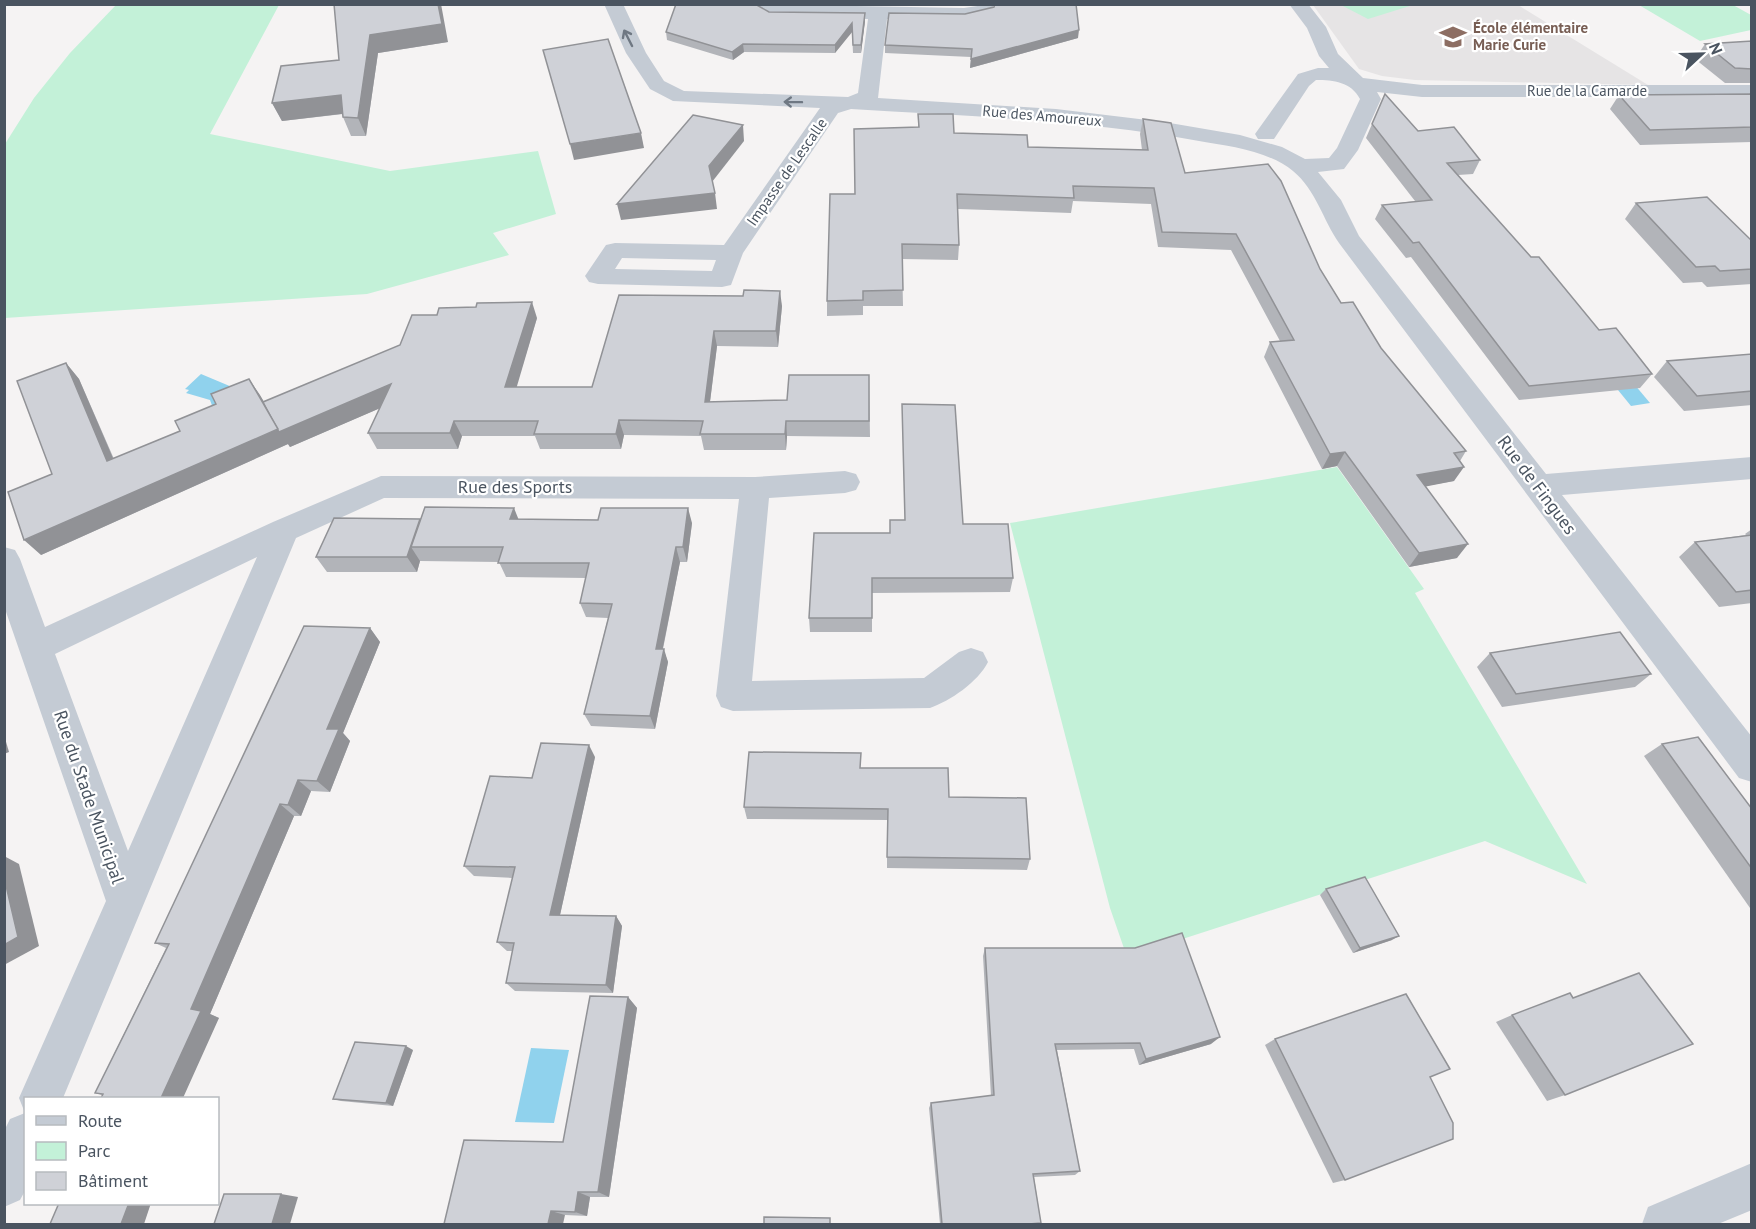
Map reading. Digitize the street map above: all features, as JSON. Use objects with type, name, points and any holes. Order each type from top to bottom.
[{"type":"street","name":"Rue des Amoureux","points":[[613,4],[636,53],[657,85],[680,97],[851,103],[1056,115],[1164,128],[1232,140],[1270,143]]},
{"type":"street","points":[[755,4],[770,12],[964,14],[986,9]]},
{"type":"street","points":[[1298,4],[1316,27],[1329,56],[1359,86]]},
{"type":"street","points":[[851,103],[868,97],[878,14]]},
{"type":"street","points":[[1329,56],[1316,64],[1308,75],[1298,82],[1270,143],[1301,166],[1336,164]]},
{"type":"street","points":[[1308,75],[1329,74],[1359,86]]},
{"type":"street","points":[[1329,200],[1336,164],[1347,150],[1359,86]]},
{"type":"street","name":"Rue de la Camarde","points":[[1359,86],[1422,91],[1752,91]]},
{"type":"street","name":"Impasse de Lescalle","points":[[731,252],[830,109],[851,103]]},
{"type":"street","name":"Rue de Fingues","points":[[1301,166],[1329,200],[1348,238],[1752,766]]},
{"type":"street","points":[[1538,486],[1752,468]]},
{"type":"street","name":"Rue des Sports","points":[[36,647],[284,530],[381,487],[755,488],[845,482]]},
{"type":"street","points":[[755,488],[733,696],[930,693],[972,662]]},
{"type":"street","points":[[126,901],[284,530]]},
{"type":"street","name":"Rue du Stade Municipal","points":[[4,559],[126,901],[41,1097]]},
{"type":"street","points":[[4,1184],[24,1139]]},
{"type":"street","points":[[1665,1224],[1752,1186]]},
{"type":"shaded area","name":"École élémentaire Marie Curie","points":[[1313,5],[1518,5],[1648,85],[1415,80],[1382,76],[1359,69]]},
{"type":"green space","points":[[116,5],[279,5],[210,134],[390,171],[538,151],[556,214],[493,233],[509,255],[367,294],[5,318],[5,144],[34,98],[70,53]]},
{"type":"green space","points":[[1341,5],[1413,5],[1368,19]]},
{"type":"green space","points":[[1639,5],[1733,5],[1751,15],[1751,30],[1700,41]]},
{"type":"green space","points":[[1337,467],[1424,589],[1415,593],[1587,884],[1485,841],[1127,957],[1110,908],[1010,523]]},
{"type":"water","points":[[1624,372],[1650,403],[1631,406],[1605,374]]},
{"type":"water","points":[[201,374],[232,387],[214,411],[210,400],[186,393],[189,390],[185,389]]},
{"type":"water","points":[[531,1048],[569,1050],[554,1123],[515,1122]]},
{"type":"building","points":[[334,4],[438,4],[442,24],[370,35],[358,118],[343,117],[341,95],[272,103],[281,66],[339,60]]},
{"type":"building","points":[[676,4],[755,4],[769,12],[865,13],[861,45],[853,45],[852,23],[835,45],[743,44],[732,52],[666,32]]},
{"type":"building","points":[[995,4],[1076,4],[1079,30],[971,59],[972,49],[885,45],[889,13],[965,14],[994,7]]},
{"type":"building","points":[[608,39],[641,133],[570,144],[543,50]]},
{"type":"building","points":[[1752,41],[1752,69],[1735,68],[1705,44]]},
{"type":"building","points":[[1385,94],[1418,131],[1454,127],[1480,160],[1447,163],[1531,257],[1539,257],[1599,330],[1616,328],[1652,374],[1529,386],[1419,242],[1413,243],[1382,205],[1432,200],[1372,124]]},
{"type":"building","points":[[1752,94],[1752,127],[1650,130],[1619,95]]},
{"type":"building","points":[[918,114],[953,114],[954,133],[1027,135],[1028,147],[1148,150],[1143,119],[1171,123],[1185,173],[1268,164],[1281,181],[1320,269],[1341,303],[1353,302],[1381,348],[1466,451],[1454,453],[1464,467],[1417,475],[1468,544],[1419,553],[1345,452],[1330,454],[1270,342],[1294,340],[1236,234],[1162,232],[1154,188],[1073,186],[1074,198],[957,194],[959,245],[902,244],[903,290],[863,291],[863,300],[827,301],[830,194],[855,194],[854,129],[919,127]]},
{"type":"building","points":[[693,115],[743,125],[709,166],[715,193],[617,204]]},
{"type":"building","points":[[1707,197],[1752,241],[1752,269],[1720,271],[1715,266],[1696,267],[1636,203]]},
{"type":"building","points":[[744,290],[780,291],[776,331],[714,331],[705,402],[787,400],[789,375],[869,375],[869,421],[786,421],[785,434],[700,434],[703,421],[619,420],[616,434],[534,434],[538,421],[454,421],[450,433],[368,433],[391,384],[279,432],[263,402],[400,345],[412,315],[437,315],[439,308],[476,307],[477,303],[532,302],[505,387],[592,387],[619,295],[743,296]]},
{"type":"building","points":[[1752,354],[1752,391],[1697,396],[1667,361]]},
{"type":"building","points":[[66,363],[107,461],[180,431],[175,421],[216,404],[211,394],[249,379],[278,429],[24,540],[8,492],[52,474],[17,381]]},
{"type":"building","points":[[902,404],[955,405],[963,524],[1008,524],[1013,578],[872,578],[872,618],[809,618],[814,533],[890,533],[890,520],[905,520]]},
{"type":"building","points":[[425,507],[514,508],[510,519],[598,520],[601,508],[688,508],[683,547],[676,547],[656,649],[664,649],[650,716],[584,714],[612,604],[580,603],[589,563],[498,563],[503,547],[411,547]]},
{"type":"building","points":[[334,518],[420,519],[407,557],[316,557]]},
{"type":"building","points":[[1752,535],[1752,590],[1736,592],[1695,542]]},
{"type":"building","points":[[304,626],[370,628],[327,729],[339,729],[317,781],[298,780],[288,805],[280,804],[191,1009],[201,1011],[161,1097],[102,1097],[103,1094],[95,1093],[169,944],[155,943]]},
{"type":"building","points":[[1620,632],[1651,674],[1516,694],[1490,653]]},
{"type":"building","points":[[1698,737],[1752,809],[1752,869],[1662,744]]},
{"type":"building","points":[[541,743],[589,745],[550,915],[616,916],[606,985],[506,983],[514,943],[497,942],[515,867],[464,866],[490,776],[532,778]]},
{"type":"building","points":[[749,752],[861,753],[860,768],[948,768],[949,797],[1026,798],[1030,859],[887,857],[888,809],[744,807]]},
{"type":"building","points":[[4,877],[18,937],[4,945]]},
{"type":"building","points":[[1365,877],[1399,936],[1360,948],[1326,889]]},
{"type":"building","points":[[1182,933],[1220,1037],[1146,1059],[1140,1043],[1055,1044],[1080,1171],[1033,1174],[1041,1223],[942,1224],[931,1103],[994,1095],[985,948],[1135,948]]},
{"type":"building","points":[[1639,973],[1693,1044],[1565,1095],[1512,1015],[1570,993],[1573,998]]},
{"type":"building","points":[[1406,994],[1450,1069],[1430,1077],[1453,1123],[1453,1139],[1345,1180],[1275,1039]]},
{"type":"building","points":[[590,996],[628,997],[598,1192],[578,1192],[575,1212],[551,1211],[548,1224],[444,1224],[464,1140],[563,1142]]},
{"type":"building","points":[[355,1042],[406,1046],[386,1103],[333,1099]]},
{"type":"building","points":[[224,1194],[281,1194],[272,1224],[214,1224]]},
{"type":"building","points":[[58,1205],[128,1205],[121,1224],[50,1224]]},
{"type":"building","points":[[764,1217],[830,1218],[830,1224],[764,1224]]},
{"type":"place","name":"École élémentaire Marie Curie","points":[[1453,37]]}]
